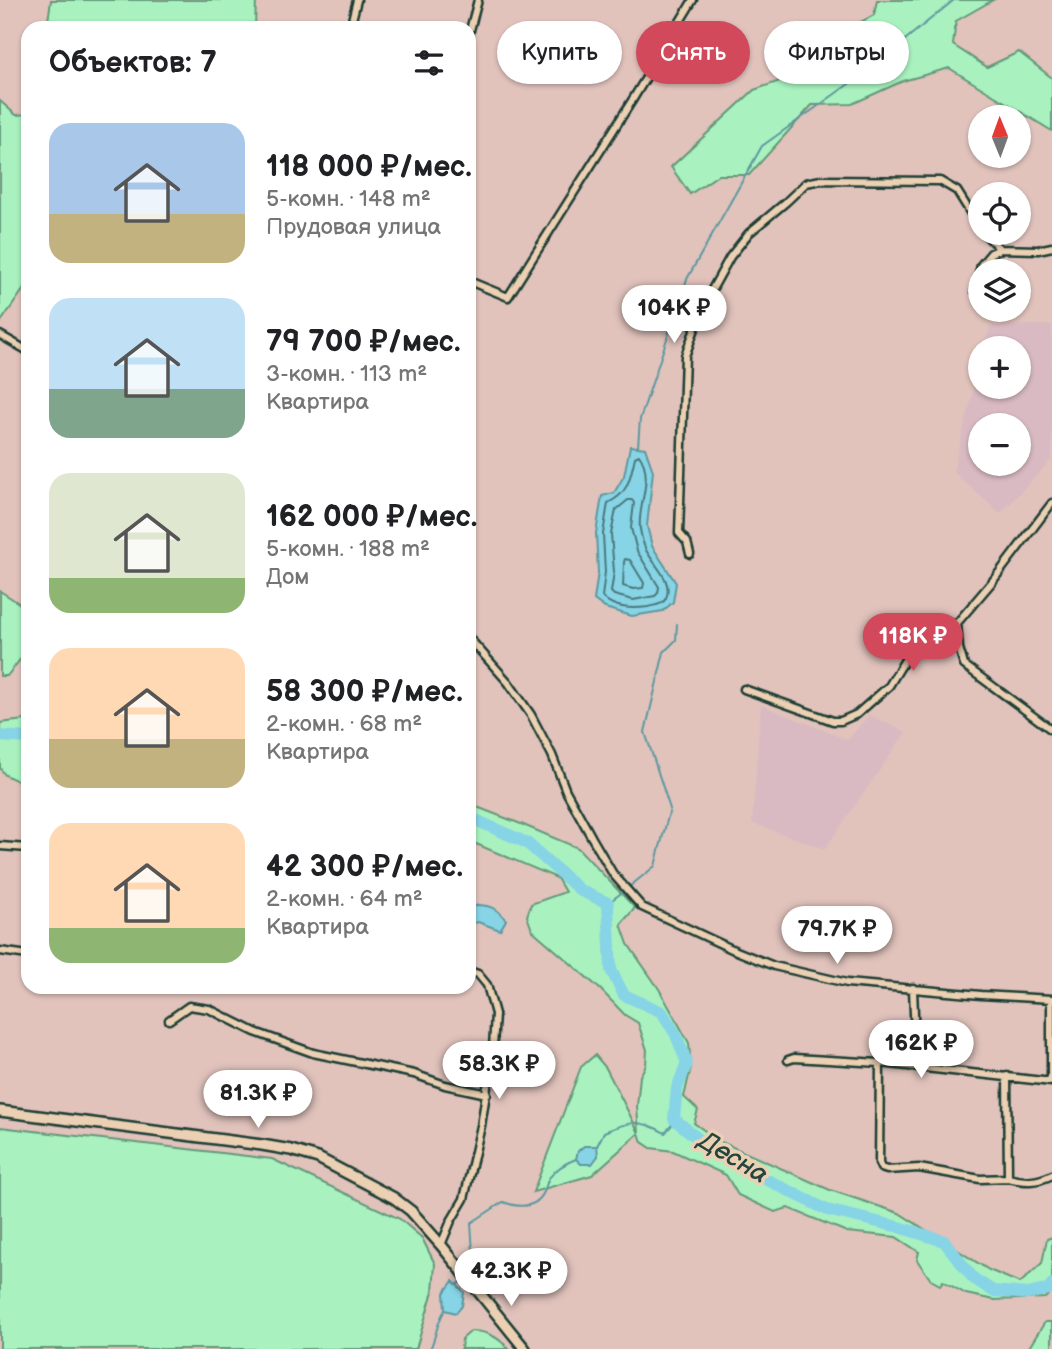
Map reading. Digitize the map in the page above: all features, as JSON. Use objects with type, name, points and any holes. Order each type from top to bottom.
[{"type":"street","points":[[352,21],[357,0]]},
{"type":"street","points":[[472,21],[478,0]]},
{"type":"street","points":[[476,284],[508,297],[693,0]]},
{"type":"street","points":[[691,554],[687,542],[679,533],[685,356],[704,304],[730,257],[749,233],[806,183],[821,180],[940,181],[957,191],[968,209]]},
{"type":"street","points":[[997,245],[1000,248]]},
{"type":"street","points":[[986,259],[1000,248],[1038,250],[1052,247]]},
{"type":"street","points":[[0,335],[21,347]]},
{"type":"street","points":[[1052,503],[957,623],[959,648],[964,664],[1052,730]]},
{"type":"street","points":[[744,689],[841,722],[857,714],[890,686],[923,631],[931,623],[957,623]]},
{"type":"street","points":[[476,646],[508,682],[531,715],[552,755],[566,791],[613,874],[642,907],[774,966],[847,983],[1051,999],[1051,1082],[916,1066],[794,1058],[788,1060]]},
{"type":"street","points":[[0,846],[21,848]]},
{"type":"street","points":[[0,951],[21,954]]},
{"type":"street","points":[[441,1245],[464,1199],[487,1094],[495,1014],[487,985],[476,973]]},
{"type":"street","points":[[913,988],[916,1066]]},
{"type":"street","points":[[169,1020],[189,1006],[209,1009],[255,1032],[313,1053],[414,1074],[445,1085],[487,1094]]},
{"type":"street","points":[[880,1063],[881,1168],[919,1168],[980,1179],[1008,1178],[1031,1182],[1052,1175]]},
{"type":"street","points":[[1007,1076],[1008,1178]]},
{"type":"street","points":[[0,1111],[291,1150],[318,1158],[394,1198],[411,1211],[525,1349]]},
{"type":"shaded area","points":[[1052,325],[1052,459],[1000,514],[953,471],[971,399],[1031,399],[1031,336],[987,336],[990,326]]},
{"type":"shaded area","points":[[761,705],[848,740],[869,715],[906,732],[825,849],[752,823]]},
{"type":"green space","points":[[51,0],[256,0],[255,21],[48,21]]},
{"type":"green space","points":[[877,0],[993,0],[956,21],[953,45],[987,67],[1019,52],[1052,78],[1052,131],[1031,118],[1031,105],[1009,105],[949,68],[909,79],[909,21],[863,21],[874,15]]},
{"type":"green space","points":[[771,84],[896,84],[852,104],[812,105],[749,175],[718,175],[690,194],[671,167],[754,90]]},
{"type":"green space","points":[[0,101],[16,115],[21,115],[21,293],[0,323]]},
{"type":"green space","points":[[0,591],[21,604],[21,658],[7,676],[0,676]]},
{"type":"green space","points":[[21,720],[21,783],[5,775],[0,768],[0,723]]},
{"type":"green space","points":[[476,807],[578,848],[635,908],[621,924],[628,944],[659,989],[689,1043],[691,1067],[684,1097],[698,1110],[694,1123],[719,1141],[830,1190],[899,1213],[989,1270],[1020,1283],[1042,1263],[1047,1239],[1052,1237],[1052,1291],[1045,1298],[994,1300],[966,1294],[943,1281],[940,1285],[931,1280],[917,1260],[919,1252],[896,1237],[847,1232],[788,1208],[775,1212],[738,1195],[726,1175],[673,1151],[651,1148],[642,1142],[637,1107],[640,1076],[646,1065],[647,1050],[638,1023],[625,1015],[600,989],[532,930],[527,916],[531,904],[565,892],[557,878],[476,844]]},
{"type":"green space","points":[[595,1055],[606,1068],[639,1133],[592,1175],[533,1192],[581,1067]]},
{"type":"green space","points":[[0,1127],[272,1159],[400,1219],[422,1238],[435,1264],[433,1291],[416,1349],[0,1349]]},
{"type":"green space","points":[[1045,1322],[1052,1322],[1052,1349],[1028,1349]]},
{"type":"green space","points":[[471,1331],[492,1336],[509,1349],[461,1349],[462,1339]]},
{"type":"water","points":[[630,446],[645,448],[653,471],[647,526],[652,546],[676,583],[673,602],[663,611],[632,616],[605,608],[594,600],[598,572],[596,533],[602,496],[614,493],[624,476]]},
{"type":"water","points":[[476,906],[488,906],[503,916],[506,920],[500,930],[476,922]]},
{"type":"water","points":[[584,1146],[597,1146],[598,1156],[592,1164],[581,1164],[576,1159],[578,1151]]},
{"type":"water","points":[[453,1281],[464,1292],[462,1306],[456,1313],[445,1310],[444,1293]]},
{"type":"waterway","points":[[638,447],[640,419],[687,279],[762,146],[863,74],[954,0]]},
{"type":"waterway","points":[[629,887],[655,866],[670,809],[645,732],[664,652],[676,640],[677,624]]},
{"type":"waterway","name":"Десна","points":[[0,736],[21,738]]},
{"type":"waterway","name":"Десна","points":[[476,820],[527,843],[581,891],[608,903],[611,970],[624,995],[662,1012],[676,1035],[687,1063],[677,1088],[674,1119],[718,1155],[827,1210],[944,1241],[973,1278],[993,1291],[1028,1294],[1049,1289],[1052,1284]]},
{"type":"waterway","points":[[608,903],[624,891]]},
{"type":"waterway","points":[[597,1146],[604,1132],[621,1126],[635,1123],[649,1125],[665,1133],[676,1120]]},
{"type":"waterway","points":[[470,1272],[474,1268],[471,1223],[503,1202],[519,1206],[535,1203],[543,1194],[552,1175],[576,1159]]},
{"type":"waterway","points":[[457,1285],[464,1279]]},
{"type":"waterway","points":[[430,1349],[445,1310]]}]
